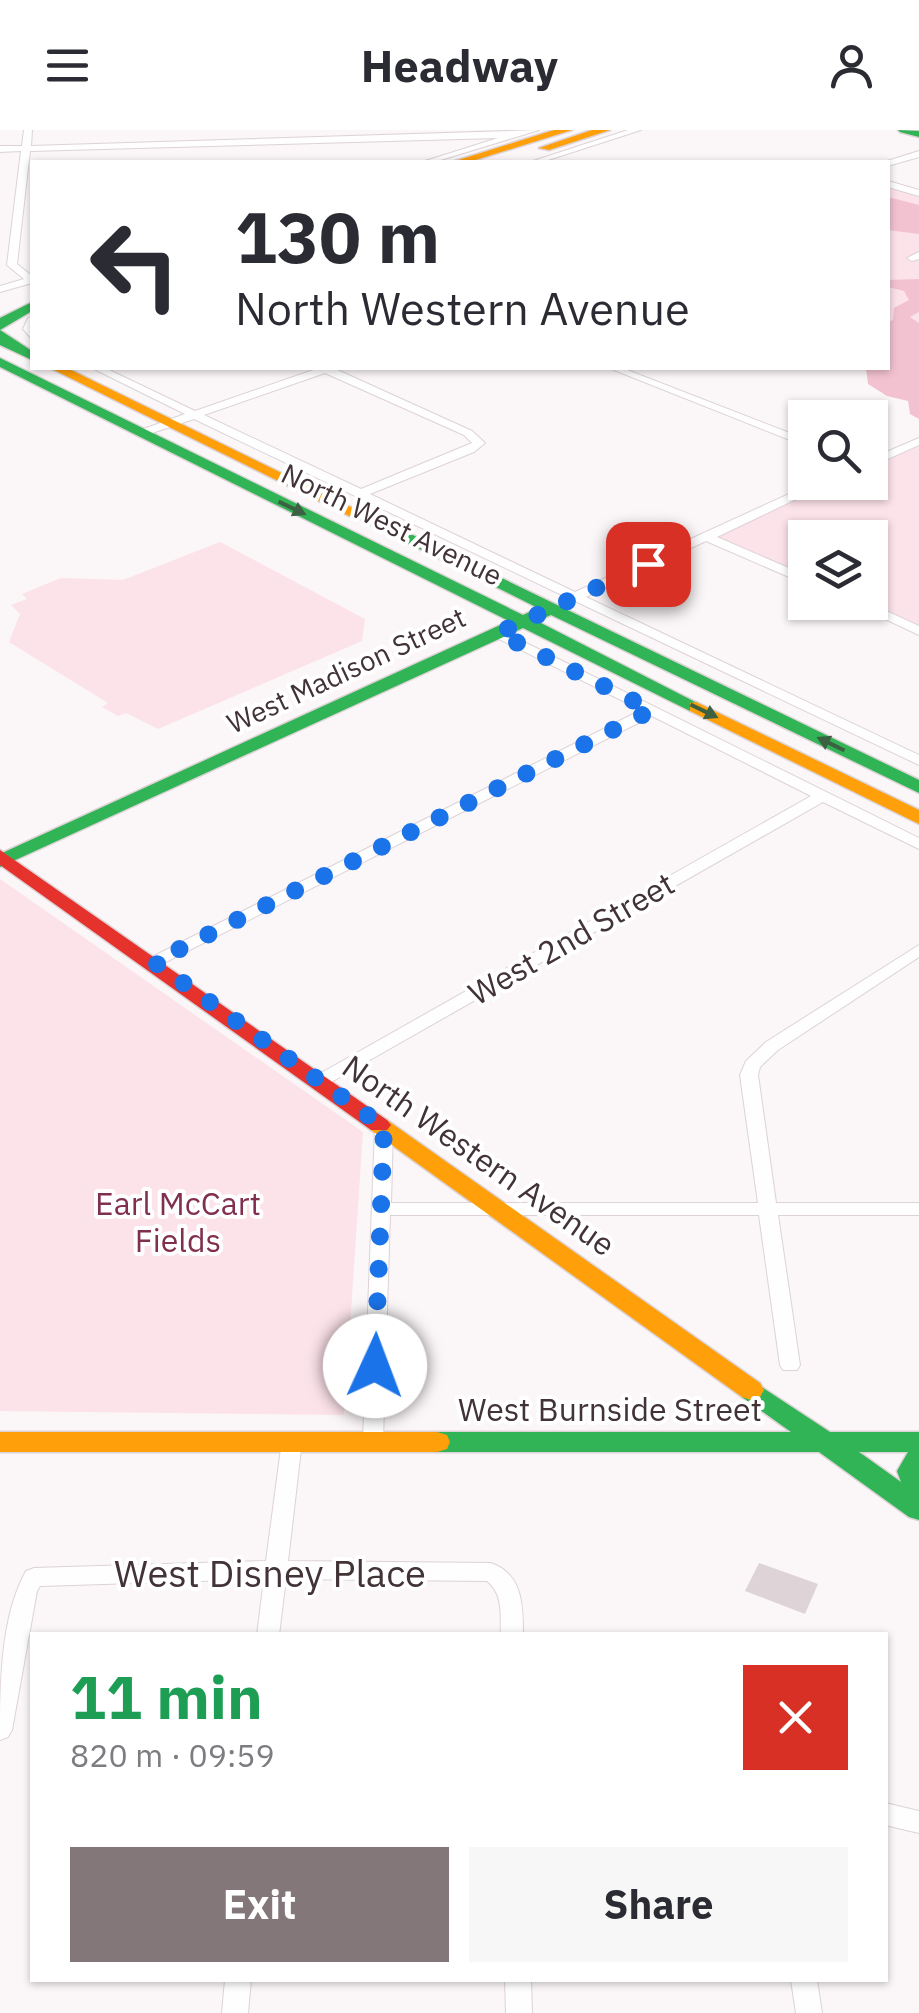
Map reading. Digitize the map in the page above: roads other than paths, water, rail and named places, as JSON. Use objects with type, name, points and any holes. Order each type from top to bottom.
[{"type":"main road","points":[[465,160],[566,130]]},
{"type":"main road","points":[[502,160],[526,147],[604,130]]},
{"type":"main road","points":[[904,130],[919,134]]},
{"type":"main road","points":[[0,301],[30,292]]},
{"type":"main road","points":[[0,314],[30,328]]},
{"type":"main road","points":[[0,326],[9,316],[30,327]]},
{"type":"main road","points":[[0,337],[30,328]]},
{"type":"main road","name":"North West Avenue","points":[[0,362],[919,818]]},
{"type":"main road","name":"North West Avenue","points":[[61,370],[919,787]]},
{"type":"main road","points":[[65,393],[144,420],[170,423]]},
{"type":"main road","points":[[142,433],[180,438],[292,482]]},
{"type":"main road","points":[[424,573],[521,606],[552,608]]},
{"type":"main road","name":"West Madison Street","points":[[2,858],[552,608]]},
{"type":"main road","points":[[522,622],[554,625],[652,657]]},
{"type":"main road","name":"North Western Avenue","points":[[2,858],[154,962],[919,1509]]},
{"type":"main road","name":"West Burnside Street","points":[[0,1442],[919,1442]]},
{"type":"main road","points":[[919,1458],[911,1471],[919,1492]]},
{"type":"street","points":[[28,130],[12,265],[30,278]]},
{"type":"street","points":[[439,160],[637,130]]},
{"type":"street","points":[[0,149],[404,133],[526,147]]},
{"type":"street","points":[[890,161],[919,154]]},
{"type":"street","points":[[890,185],[919,193]]},
{"type":"street","points":[[0,224],[18,219]]},
{"type":"street","points":[[0,290],[30,281]]},
{"type":"street","name":"North West Avenue","points":[[101,370],[919,761]]},
{"type":"street","points":[[142,433],[320,370]]},
{"type":"street","points":[[330,370],[479,443],[360,494]]},
{"type":"street","points":[[619,370],[788,437]]},
{"type":"street","points":[[888,454],[919,440]]},
{"type":"street","name":"West Madison Street","points":[[552,608],[788,499]]},
{"type":"street","points":[[706,537],[788,573]]},
{"type":"street","points":[[888,617],[919,631]]},
{"type":"street","name":"North West Avenue","points":[[498,633],[919,844]]},
{"type":"street","points":[[154,962],[652,710]]},
{"type":"street","name":"West 2nd Street","points":[[320,1081],[822,796]]},
{"type":"street","points":[[790,1365],[771,1209],[749,1075],[752,1065],[772,1046],[919,950]]},
{"type":"street","points":[[372,1441],[384,1127]]},
{"type":"street","points":[[381,1210],[919,1209]]},
{"type":"street","points":[[268,1632],[292,1442]]},
{"type":"street","name":"West Disney Place","points":[[0,1730],[26,1590],[34,1577],[274,1570],[491,1572],[504,1579],[511,1591],[512,1632]]},
{"type":"street","points":[[888,1815],[919,1822]]},
{"type":"street","points":[[235,2013],[238,1982]]},
{"type":"street","points":[[518,1982],[519,2013]]},
{"type":"street","points":[[804,1982],[809,2013]]},
{"type":"park label","name":"Earl McCart Fields","points":[[178,1222]]}]
